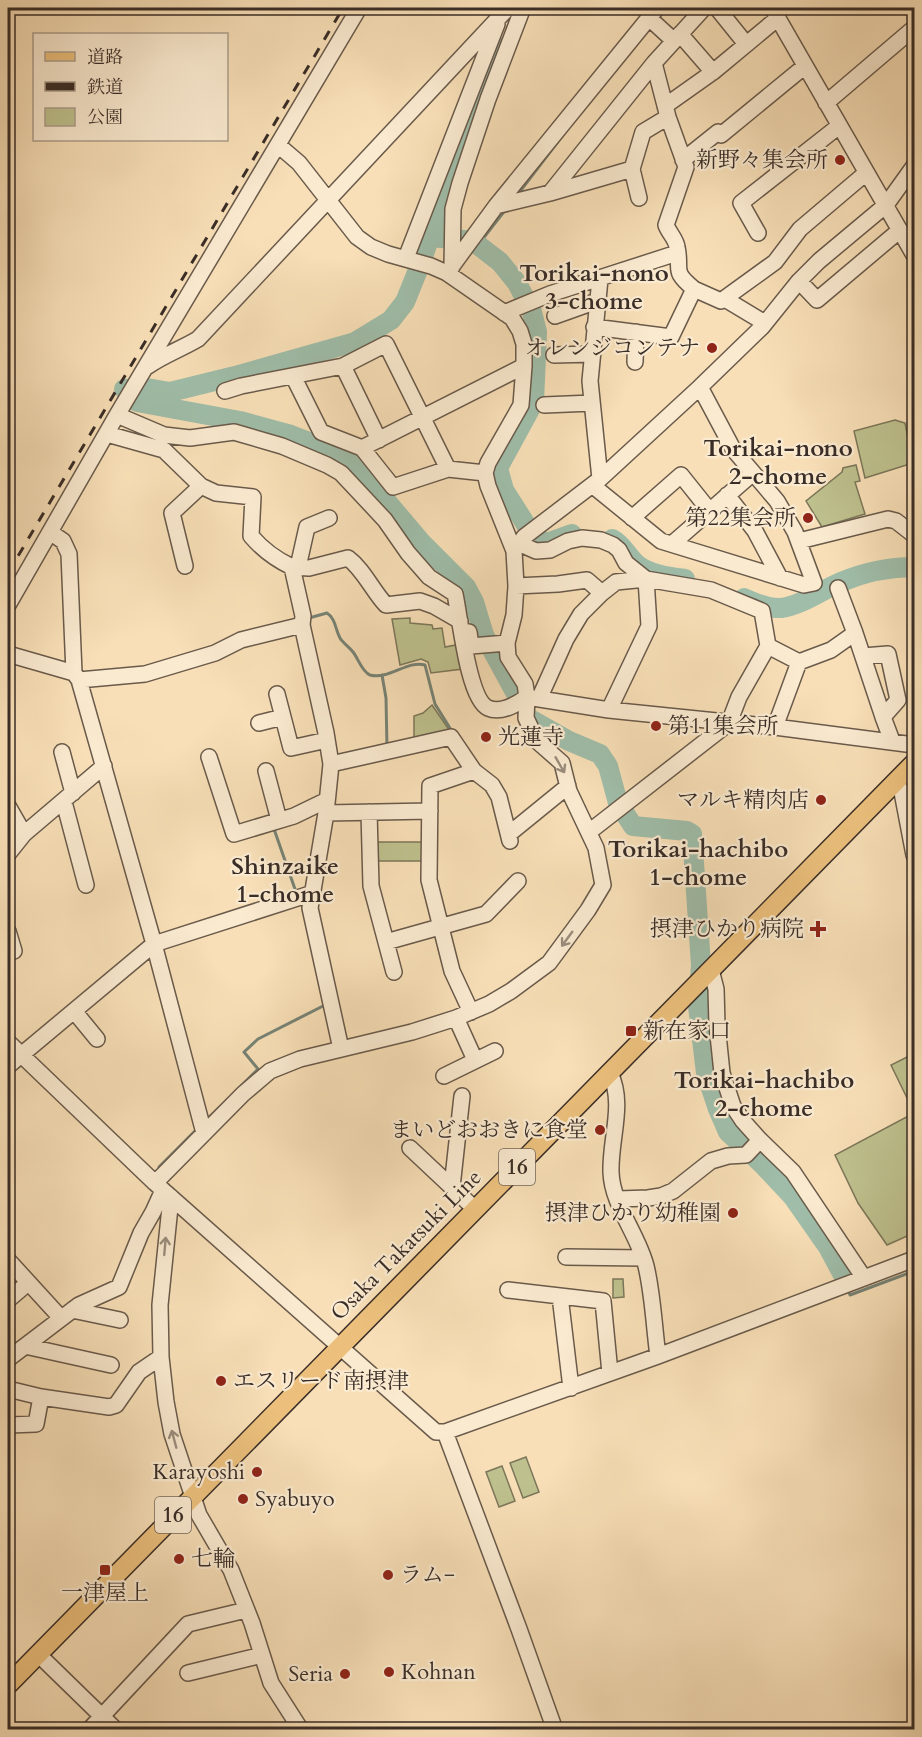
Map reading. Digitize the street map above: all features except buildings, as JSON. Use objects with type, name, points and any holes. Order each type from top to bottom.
[{"type":"main road","name":"Osaka Takatsuki Line","points":[[8,1685],[915,763]]},
{"type":"street","points":[[8,605],[121,408],[359,8]]},
{"type":"street","points":[[459,246],[453,215],[460,183],[488,99],[522,10],[519,8]]},
{"type":"street","points":[[550,193],[654,63],[704,8]]},
{"type":"street","points":[[717,8],[746,44]]},
{"type":"street","points":[[144,371],[160,358],[180,351],[198,339],[504,11]]},
{"type":"street","points":[[409,259],[504,11]]},
{"type":"street","points":[[449,270],[459,246],[505,203],[653,13],[713,72]]},
{"type":"street","points":[[639,198],[632,169],[643,132],[746,44],[775,13],[915,255]]},
{"type":"street","points":[[826,103],[915,28]]},
{"type":"street","points":[[654,63],[686,167],[666,225],[677,244],[677,269],[680,277],[694,289],[721,301],[724,299],[775,262],[800,229],[866,173]]},
{"type":"street","points":[[683,160],[718,132],[722,135],[805,66]]},
{"type":"street","points":[[758,233],[741,203],[839,126]]},
{"type":"street","points":[[278,146],[299,163],[357,237],[371,247],[388,254],[449,270],[512,318],[520,331],[524,344],[521,405],[488,463],[485,473],[488,486],[519,544],[514,615],[507,643],[508,657],[533,698]]},
{"type":"street","points":[[519,544],[596,482],[700,387],[765,323],[799,281],[819,261],[886,206],[915,166]]},
{"type":"street","points":[[505,203],[550,193],[632,169]]},
{"type":"street","points":[[799,281],[817,300],[900,230]]},
{"type":"street","points":[[504,313],[677,253]]},
{"type":"street","points":[[600,279],[590,381],[596,482],[632,518],[661,541],[804,585],[814,583],[799,541],[777,501],[733,449],[700,387]]},
{"type":"street","points":[[594,327],[671,337],[694,289]]},
{"type":"street","points":[[724,299],[765,323]]},
{"type":"street","points":[[555,315],[597,302]]},
{"type":"street","points":[[174,318],[179,332],[186,339],[198,339]]},
{"type":"street","points":[[635,362],[636,332]]},
{"type":"street","points":[[225,392],[343,366],[386,344],[448,469]]},
{"type":"street","points":[[554,355],[592,354]]},
{"type":"street","points":[[343,366],[379,440]]},
{"type":"street","points":[[362,448],[524,366]]},
{"type":"street","points":[[293,376],[321,432],[362,448],[393,487],[448,469],[485,473]]},
{"type":"street","points":[[544,405],[592,403]]},
{"type":"street","points":[[121,408],[164,435],[190,438],[234,432],[282,446],[341,473],[385,520],[408,553],[429,577],[455,594],[470,680],[478,699],[487,708],[496,710],[511,707],[533,698],[609,710],[775,727],[915,745]]},
{"type":"street","points":[[107,434],[164,450],[201,486],[216,493],[253,497],[251,536],[260,547],[275,558],[295,567],[309,568],[348,558],[357,564],[386,605],[420,601],[460,616],[466,616],[471,646],[507,643]]},
{"type":"street","points":[[672,544],[753,473]]},
{"type":"street","points":[[632,518],[681,476],[709,510]]},
{"type":"street","points":[[185,566],[172,513],[201,486]]},
{"type":"street","points":[[727,495],[755,531],[780,578]]},
{"type":"street","points":[[302,897],[326,806],[331,764],[303,621],[295,567],[307,527],[329,518]]},
{"type":"street","points":[[799,541],[888,519],[896,521],[915,535]]},
{"type":"street","points":[[50,532],[63,541],[69,554],[76,677],[104,766],[203,1127]]},
{"type":"street","points":[[519,544],[536,550],[550,550],[568,541],[582,538],[602,540],[619,550],[626,563],[646,579],[649,626],[609,710]]},
{"type":"street","points":[[8,1359],[66,1314],[119,1287],[141,1233],[163,1190],[203,1127],[270,1071],[300,1059],[412,1032],[456,1018],[511,991],[549,963],[588,910],[603,885],[596,848],[567,786],[562,763],[537,741],[526,718],[533,698],[581,614],[602,593],[616,582],[646,579],[711,590],[762,611],[768,646],[739,697],[729,723],[661,774],[590,832]]},
{"type":"street","points":[[516,586],[587,580],[602,593]]},
{"type":"street","points":[[837,588],[892,741]]},
{"type":"street","points":[[8,654],[76,677],[145,674],[215,654],[241,640],[303,621]]},
{"type":"street","points":[[768,646],[798,662],[831,650],[855,633]]},
{"type":"street","points":[[863,656],[888,654],[898,700],[883,717]]},
{"type":"street","points":[[775,727],[798,662]]},
{"type":"street","points":[[277,694],[291,748],[327,740]]},
{"type":"street","points":[[259,723],[283,717]]},
{"type":"street","points":[[331,764],[451,737],[474,771],[492,785],[499,797],[510,837],[567,786]]},
{"type":"street","points":[[62,752],[69,797],[87,859],[86,885]]},
{"type":"street","points":[[209,757],[231,803],[234,834],[326,806],[369,812],[430,811]]},
{"type":"street","points":[[8,854],[24,834],[104,766]]},
{"type":"street","points":[[267,771],[279,820]]},
{"type":"street","points":[[471,1012],[452,971],[429,880],[430,786],[474,771]]},
{"type":"street","points":[[896,783],[902,792],[915,855]]},
{"type":"street","points":[[8,806],[24,834]]},
{"type":"street","points":[[369,812],[371,886],[394,972]]},
{"type":"street","points":[[386,942],[486,914],[518,881]]},
{"type":"street","points":[[8,1066],[74,1011],[155,949],[302,897]]},
{"type":"street","points":[[302,897],[310,908],[341,1049]]},
{"type":"street","points":[[8,931],[14,951]]},
{"type":"street","points":[[704,977],[716,989],[722,1073],[733,1106],[760,1140],[793,1172],[864,1278]]},
{"type":"street","points":[[74,1011],[97,1039]]},
{"type":"street","points":[[456,1018],[475,1060]]},
{"type":"street","points":[[8,1042],[163,1190],[436,1432],[445,1432],[571,1388],[915,1259]]},
{"type":"street","points":[[444,1076],[495,1051]]},
{"type":"street","points":[[610,1073],[617,1087],[611,1172],[614,1190],[646,1265],[658,1356]]},
{"type":"street","points":[[452,1187],[462,1096]]},
{"type":"street","points":[[618,1199],[648,1198],[673,1191],[711,1161],[728,1156],[746,1155],[760,1140]]},
{"type":"street","points":[[410,1148],[476,1209]]},
{"type":"street","points":[[163,1190],[161,1357],[172,1434],[184,1473],[194,1494],[199,1515],[231,1570],[271,1683],[301,1730]]},
{"type":"street","points":[[566,1257],[644,1258]]},
{"type":"street","points":[[8,1260],[28,1283],[66,1314],[120,1320]]},
{"type":"street","points":[[8,1300],[28,1283]]},
{"type":"street","points":[[508,1290],[603,1301],[610,1373]]},
{"type":"street","points":[[560,1296],[571,1388]]},
{"type":"street","points":[[25,1346],[111,1365]]},
{"type":"street","points":[[8,1389],[109,1407],[116,1405],[139,1372],[161,1357]]},
{"type":"street","points":[[8,1425],[36,1424],[41,1396]]},
{"type":"street","points":[[445,1432],[555,1730]]},
{"type":"street","points":[[89,1730],[188,1624],[246,1610]]},
{"type":"street","points":[[38,1654],[104,1715],[116,1730]]},
{"type":"street","points":[[188,1672],[262,1655]]},
{"type":"green space","points":[[895,420],[905,423],[913,463],[865,478],[854,431]]},
{"type":"green space","points":[[856,465],[860,481],[855,482],[865,514],[822,527],[806,501],[842,472],[843,468]]},
{"type":"green space","points":[[410,618],[410,623],[432,625],[433,629],[442,628],[445,647],[461,644],[463,669],[431,673],[428,662],[421,659],[400,665],[392,619]]},
{"type":"green space","points":[[432,705],[452,734],[414,741],[414,716],[423,713]]},
{"type":"green space","points":[[375,842],[424,842],[424,861],[375,861]]},
{"type":"green space","points":[[907,1057],[914,1071],[914,1097],[908,1100],[891,1065]]},
{"type":"green space","points":[[914,1113],[914,1233],[887,1245],[858,1203],[835,1155]]},
{"type":"green space","points":[[613,1279],[623,1279],[624,1297],[613,1298]]},
{"type":"green space","points":[[526,1457],[539,1492],[523,1498],[510,1463]]},
{"type":"green space","points":[[502,1466],[515,1501],[499,1507],[486,1472]]},
{"type":"waterway","points":[[124,389],[147,388],[170,392],[235,376],[355,342],[391,320],[405,302],[420,265],[497,47]]},
{"type":"waterway","points":[[518,194],[563,135]]},
{"type":"waterway","points":[[478,245],[506,209]]},
{"type":"waterway","points":[[430,237],[464,240],[478,245],[500,262],[517,283],[532,312],[537,332],[534,402],[498,468],[504,490],[537,542],[550,542],[572,534]]},
{"type":"waterway","points":[[124,389],[137,402],[240,421],[291,435],[350,458],[421,542],[466,587],[474,602],[484,635],[515,692]]},
{"type":"waterway","points":[[612,539],[644,569],[685,579]]},
{"type":"waterway","points":[[744,598],[767,607],[781,608],[797,604],[859,575],[886,569],[914,567]]},
{"type":"waterway","points":[[309,618],[327,613],[330,615],[340,638],[370,675],[384,675],[411,665],[425,665],[435,704],[453,733]]},
{"type":"waterway","points":[[382,675],[386,698],[387,748]]},
{"type":"waterway","points":[[530,719],[569,741],[600,754],[608,766],[618,803],[633,826],[687,831],[692,834],[701,965],[698,1006],[706,1073],[718,1109],[728,1132],[793,1197],[828,1247],[843,1275]]},
{"type":"waterway","points":[[274,829],[296,892]]},
{"type":"waterway","points":[[238,1089],[258,1069],[244,1052],[258,1039],[325,1005]]},
{"type":"waterway","points":[[206,1120],[227,1100]]},
{"type":"waterway","points":[[159,1170],[159,1167],[197,1129]]},
{"type":"waterway","points":[[847,1288],[850,1295],[914,1271]]},
{"type":"railway","points":[[8,573],[343,8]]},
{"type":"place","name":"新野々集会所","points":[[840,160]]},
{"type":"place","name":"オレンジコンテナ","points":[[712,348]]},
{"type":"place","name":"第22集会所","points":[[808,518]]},
{"type":"place","name":"第11集会所","points":[[656,726]]},
{"type":"place","name":"光蓮寺","points":[[486,737]]},
{"type":"place","name":"マルキ精肉店","points":[[821,800]]},
{"type":"place","name":"摂津ひかり病院","points":[[818,929]]},
{"type":"place","name":"新在家口","points":[[631,1031]]},
{"type":"place","name":"まいどおおきに食堂","points":[[600,1130]]},
{"type":"place","name":"摂津ひかり幼稚園","points":[[733,1213]]},
{"type":"place","name":"エスリード南摂津","points":[[221,1381]]},
{"type":"place","name":"Karayoshi","points":[[257,1472]]},
{"type":"place","name":"Syabuyo","points":[[243,1499]]},
{"type":"place","name":"七輪","points":[[179,1559]]},
{"type":"place","name":"一津屋上","points":[[105,1570]]},
{"type":"place","name":"ラム−","points":[[388,1575]]},
{"type":"place","name":"Kohnan","points":[[389,1672]]},
{"type":"place","name":"Seria","points":[[345,1674]]},
{"type":"district","name":"Torikai-nono 3-chome","points":[[594,287]]},
{"type":"district","name":"Torikai-nono 2-chome","points":[[778,462]]},
{"type":"district","name":"Torikai-hachibo 1-chome","points":[[698,863]]},
{"type":"district","name":"Shinzaike 1-chome","points":[[285,880]]},
{"type":"district","name":"Torikai-hachibo 2-chome","points":[[764,1094]]}]
